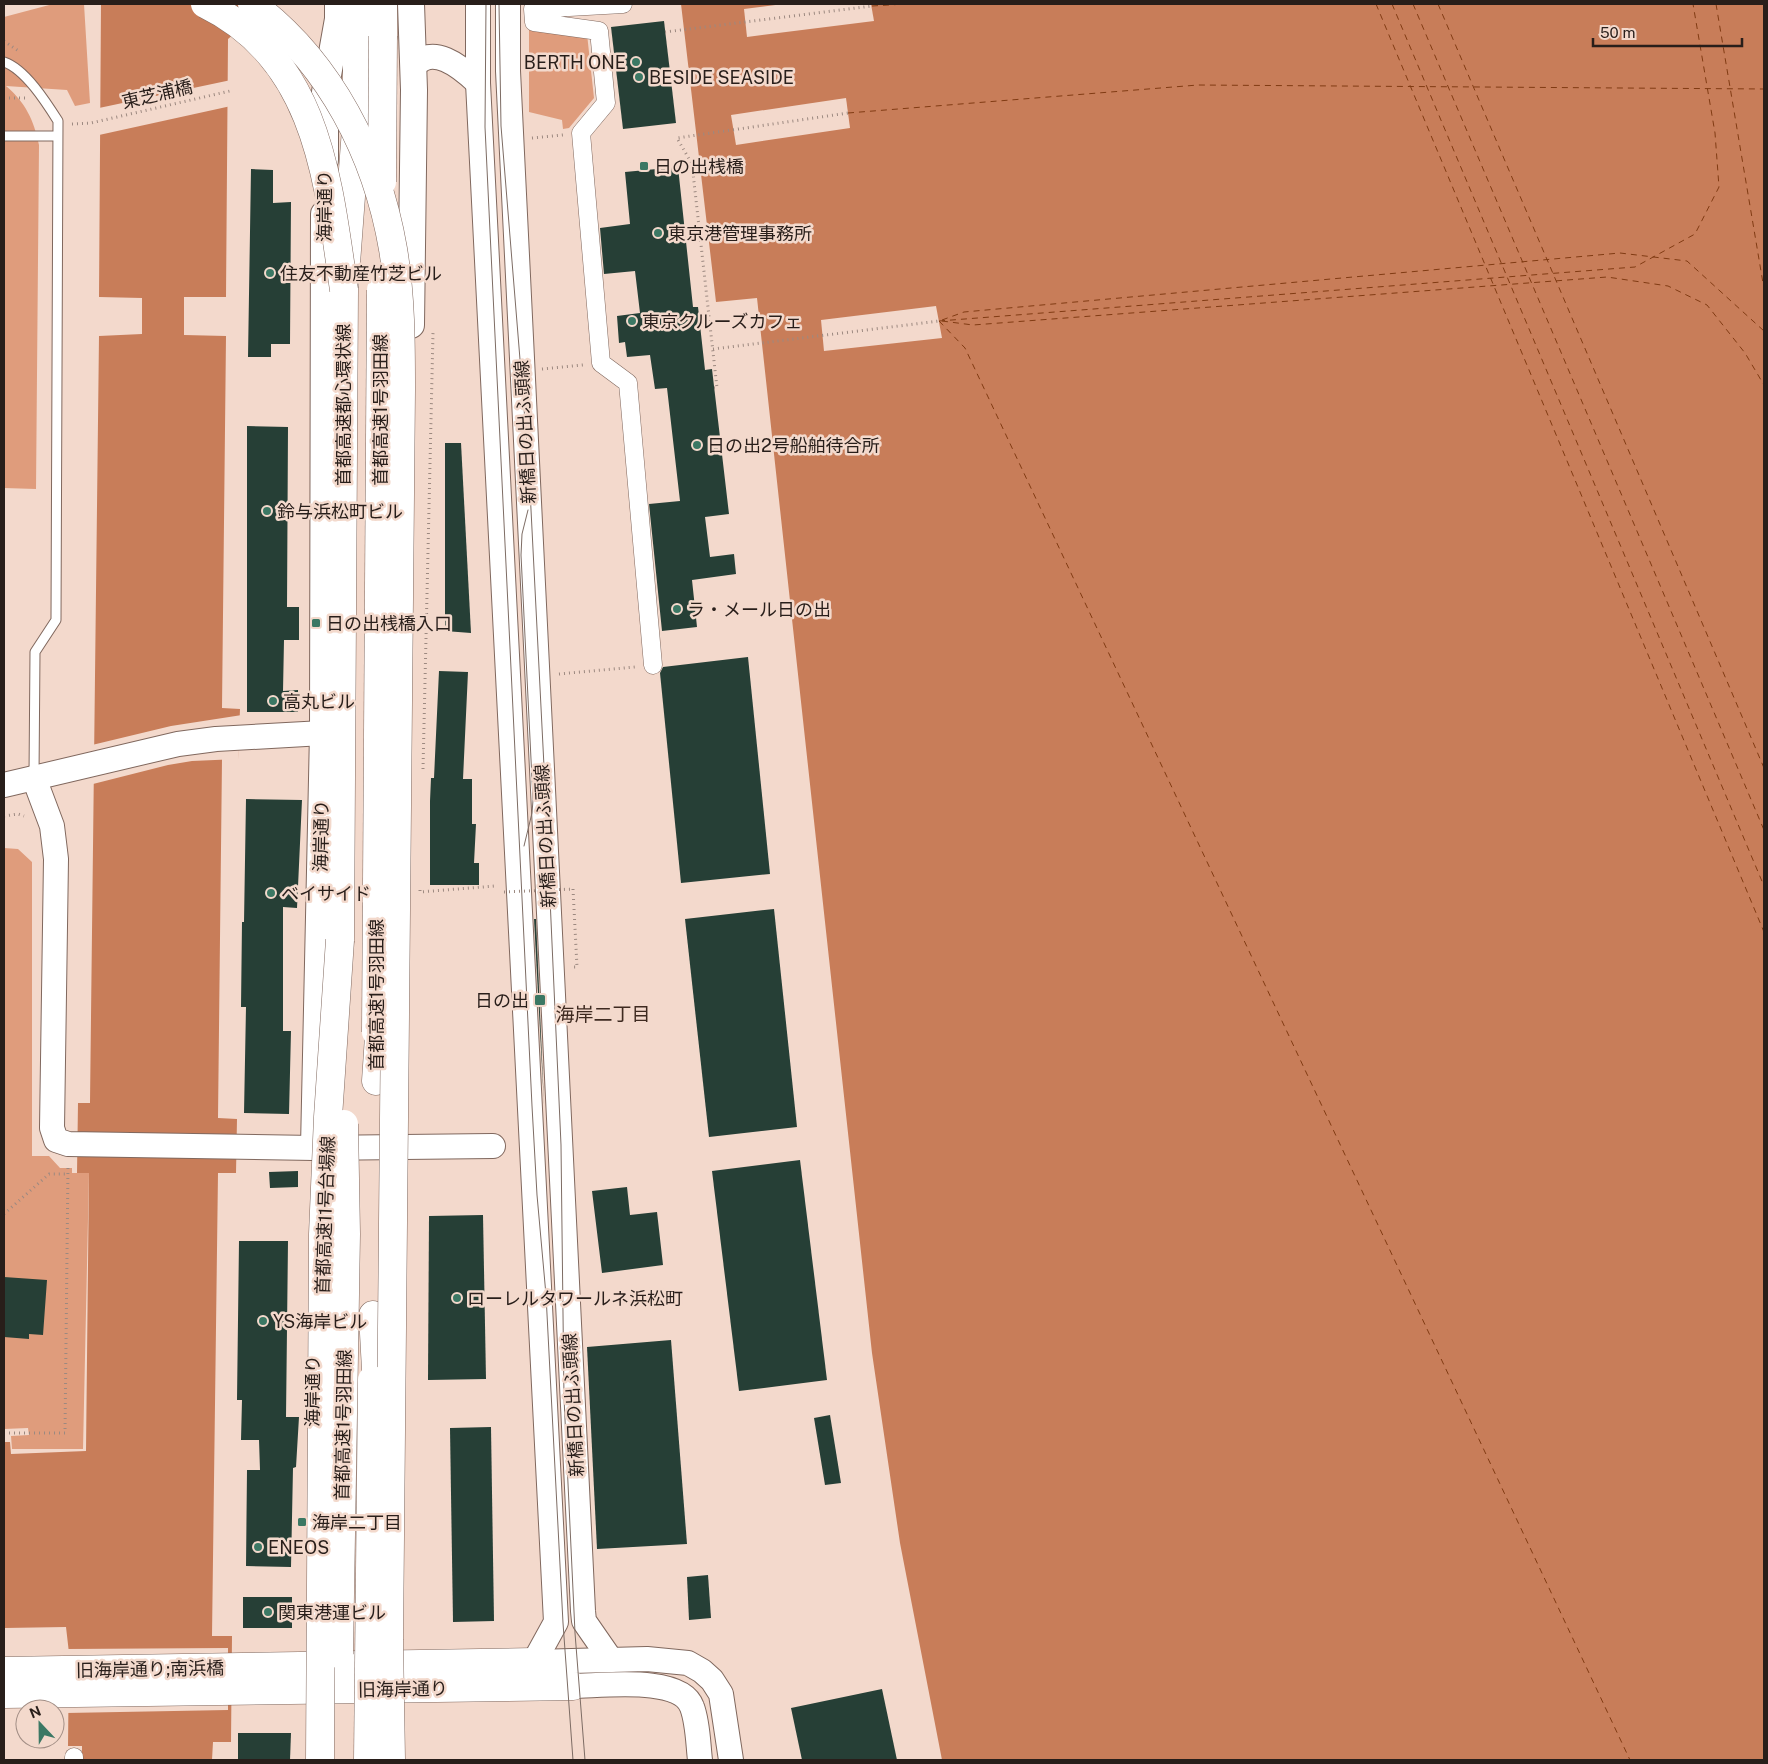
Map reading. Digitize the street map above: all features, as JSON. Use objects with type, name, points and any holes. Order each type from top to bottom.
[{"type":"highway","name":"首都高速都心環状線","points":[[205,4],[225,15],[260,45],[284,73],[303,105],[320,151],[327,178],[344,290]]},
{"type":"highway","name":"首都高速1号羽田線","points":[[252,4],[294,40],[336,96],[372,170],[390,232],[398,290],[410,777]]},
{"type":"highway","name":"首都高速都心環状線","points":[[340,940],[344,290],[357,116],[357,4]]},
{"type":"highway","name":"首都高速1号羽田線","points":[[368,1760],[376,1080],[383,4]]},
{"type":"highway","points":[[376,1080],[410,777]]},
{"type":"highway","points":[[392,1760],[392,1665],[410,777]]},
{"type":"highway","name":"首都高速1号羽田線","points":[[339,1760],[346,1234],[340,940]]},
{"type":"highway","name":"首都高速11号台場線","points":[[320,1760],[323,1234],[328,1117],[340,940]]},
{"type":"highway","points":[[373,1315],[392,1665]]},
{"type":"highway","name":"旧海岸通り","points":[[233,1680],[310,1679],[392,1665],[534,1662]]},
{"type":"highway","name":"旧海岸通り","points":[[392,1665],[573,1686]]},
{"type":"highway","points":[[4,1672],[67,1682]]},
{"type":"highway","name":"旧海岸通り;南浜橋","points":[[67,1682],[233,1680]]},
{"type":"highway","points":[[4,1694],[67,1682]]},
{"type":"main road","name":"海岸通り","points":[[310,1760],[314,1148],[323,733],[325,92],[338,19],[338,4]]},
{"type":"main road","points":[[392,1760],[414,90],[411,4]]},
{"type":"main road","name":"新橋日の出ふ頭線","points":[[478,4],[478,83],[556,1622],[534,1662]]},
{"type":"main road","name":"新橋日の出ふ頭線","points":[[508,4],[508,71],[584,1621],[611,1660]]},
{"type":"main road","points":[[413,68],[418,62],[427,57],[439,57],[462,68],[478,83]]},
{"type":"main road","points":[[4,785],[178,744],[243,737],[323,733]]},
{"type":"main road","points":[[34,778],[52,826],[56,859],[52,1128],[56,1140],[72,1152],[239,1146],[314,1148],[493,1146]]},
{"type":"main road","points":[[534,1662],[674,1660],[688,1663],[702,1670],[712,1680],[721,1694],[731,1760]]},
{"type":"main road","points":[[573,1686],[652,1685],[674,1690],[684,1696],[692,1705],[700,1760]]},
{"type":"street","points":[[623,4],[533,7],[534,22],[599,31],[606,103],[581,133],[601,363],[628,382],[653,665]]},
{"type":"lane","points":[[4,62],[31,83],[58,121],[56,620],[36,652],[34,778]]},
{"type":"lane","points":[[4,136],[57,136]]},
{"type":"path","points":[[665,32],[872,6]]},
{"type":"path","name":"東芝浦橋","points":[[91,124],[230,91]]},
{"type":"path","points":[[714,388],[717,388],[692,164],[677,138],[848,113]]},
{"type":"path","points":[[528,138],[581,133]]},
{"type":"path","points":[[713,349],[939,321]]},
{"type":"path","points":[[410,777],[433,328]]},
{"type":"path","points":[[534,370],[601,363]]},
{"type":"path","points":[[554,674],[653,665]]},
{"type":"path","points":[[420,882],[420,892],[495,886]]},
{"type":"path","points":[[504,892],[573,890],[577,967]]},
{"type":"path","points":[[4,1433],[65,1432],[68,1174],[72,1152]]},
{"type":"path","points":[[4,1214],[49,1174],[68,1174]]},
{"type":"shaded area","points":[[53,4],[84,4],[90,103],[75,106],[67,90],[6,86],[28,112],[39,145],[36,489],[4,488],[4,17]]},
{"type":"shaded area","points":[[101,4],[269,4],[228,39],[226,297],[184,297],[184,335],[226,336],[222,708],[240,709],[238,759],[222,759],[218,1118],[237,1119],[236,1173],[218,1173],[212,1636],[232,1636],[231,1742],[213,1742],[212,1760],[82,1760],[82,1746],[68,1746],[69,1653],[66,1627],[4,1628],[4,1442],[10,1442],[11,1454],[86,1451],[89,1173],[77,1173],[78,1103],[90,1103],[99,336],[142,334],[142,298],[99,297]]},
{"type":"shaded area","points":[[681,4],[1764,4],[1764,1760],[942,1760],[900,1543],[872,1353],[757,298],[716,302]]},
{"type":"shaded area","points":[[529,29],[587,34],[594,98],[569,128],[563,129],[562,120],[529,112]]},
{"type":"shaded area","points":[[4,848],[18,849],[32,862],[32,1156],[49,1156],[60,1168],[72,1168],[72,1173],[89,1173],[83,1449],[12,1449],[11,1436],[29,1435],[28,1428],[4,1429]]},
{"type":"pier","points":[[783,4],[871,4],[874,21],[747,37],[744,9]]},
{"type":"pier","points":[[231,80],[231,106],[99,135],[99,108]]},
{"type":"pier","points":[[846,98],[850,128],[736,145],[731,115]]},
{"type":"pier","points":[[936,306],[942,338],[824,351],[821,320]]},
{"type":"pier","points":[[242,715],[238,759],[192,761],[168,765],[93,784],[92,745],[171,726]]},
{"type":"pier","points":[[228,1648],[228,1710],[66,1713],[66,1649]]},
{"type":"building","points":[[664,21],[676,123],[623,129],[611,27]]},
{"type":"building","points":[[678,167],[693,307],[698,307],[705,370],[712,369],[729,514],[705,517],[710,557],[734,554],[736,574],[692,580],[697,627],[662,631],[649,504],[680,501],[667,388],[655,389],[650,355],[627,357],[625,342],[619,343],[617,316],[640,313],[635,271],[604,274],[600,228],[630,224],[625,172]]},
{"type":"building","name":"住友不動産竹芝ビル","points":[[251,169],[273,170],[273,203],[291,202],[290,344],[271,344],[271,357],[248,357]]},
{"type":"building","points":[[247,426],[288,427],[287,607],[299,607],[299,640],[284,640],[283,691],[298,690],[298,712],[247,712]]},
{"type":"building","points":[[445,443],[461,443],[471,633],[445,631]]},
{"type":"building","points":[[748,657],[770,874],[681,883],[660,673],[663,667]]},
{"type":"building","points":[[439,671],[468,672],[463,779],[472,779],[472,824],[476,824],[474,863],[479,863],[479,885],[430,885],[430,801],[431,778],[434,778]]},
{"type":"building","points":[[246,799],[302,800],[297,908],[283,907],[283,1031],[291,1031],[289,1114],[244,1113],[246,1007],[241,1007]]},
{"type":"building","points":[[774,909],[797,1127],[709,1137],[685,919]]},
{"type":"building","points":[[534,919],[536,919],[544,1105]]},
{"type":"building","points":[[800,1160],[827,1380],[739,1391],[712,1171]]},
{"type":"building","points":[[298,1171],[298,1187],[270,1188],[269,1172]]},
{"type":"building","points":[[627,1187],[630,1215],[657,1212],[663,1265],[602,1273],[592,1191]]},
{"type":"building","name":"ローレルタワールネ浜松町","points":[[483,1215],[486,1379],[428,1380],[429,1216]]},
{"type":"building","points":[[239,1241],[288,1241],[286,1417],[299,1417],[296,1467],[293,1468],[291,1567],[246,1566],[247,1470],[260,1470],[259,1440],[241,1440],[242,1400],[237,1400]]},
{"type":"building","points":[[4,1277],[47,1280],[43,1335],[29,1334],[29,1339],[4,1337]]},
{"type":"building","points":[[671,1340],[687,1544],[597,1549],[587,1347]]},
{"type":"building","points":[[830,1415],[841,1483],[825,1485],[814,1418]]},
{"type":"building","points":[[491,1427],[494,1621],[453,1622],[450,1428]]},
{"type":"building","points":[[708,1575],[711,1618],[689,1620],[687,1577]]},
{"type":"building","name":"関東港運ビル","points":[[243,1597],[292,1597],[292,1628],[243,1628]]},
{"type":"building","points":[[882,1689],[897,1760],[802,1760],[791,1708]]},
{"type":"building","points":[[238,1733],[291,1733],[290,1760],[238,1760]]},
{"type":"ferry route","points":[[872,6],[905,4]]},
{"type":"ferry route","points":[[1376,4],[1764,932]]},
{"type":"ferry route","points":[[1392,4],[1764,886]]},
{"type":"ferry route","points":[[1413,4],[1764,830]]},
{"type":"ferry route","points":[[1438,4],[1764,768]]},
{"type":"ferry route","points":[[939,321],[1635,267],[1695,234],[1719,187],[1715,133],[1693,4]]},
{"type":"ferry route","points":[[1716,4],[1764,289]]},
{"type":"ferry route","points":[[848,113],[1198,85],[1764,89]]},
{"type":"ferry route","points":[[942,320],[964,312],[1620,253],[1687,261],[1764,331]]},
{"type":"ferry route","points":[[942,321],[973,325],[1607,277],[1668,286],[1707,305],[1745,353],[1764,385]]},
{"type":"ferry route","points":[[939,321],[965,348],[1630,1760]]},
{"type":"tram line","points":[[486,4],[485,127],[532,1106],[537,1195],[546,1295],[563,1623],[573,1760]]},
{"type":"tram line","points":[[499,4],[501,126],[529,470],[545,786],[561,1145],[564,1398],[575,1633],[585,1760]]},
{"type":"tram line","points":[[524,846],[532,813],[533,800],[521,555],[522,534],[528,510]]},
{"type":"place","name":"BERTH ONE","points":[[636,62]]},
{"type":"place","name":"BESIDE SEASIDE","points":[[639,77]]},
{"type":"place","name":"日の出桟橋","points":[[644,166]]},
{"type":"place","name":"東京港管理事務所","points":[[658,233]]},
{"type":"place","name":"住友不動産竹芝ビル","points":[[270,273]]},
{"type":"place","name":"東京クルーズカフェ","points":[[632,321]]},
{"type":"place","name":"日の出2号船舶待合所","points":[[697,445]]},
{"type":"place","name":"鈴与浜松町ビル","points":[[267,511]]},
{"type":"place","name":"ラ・メール日の出","points":[[677,609]]},
{"type":"place","name":"日の出桟橋入口","points":[[316,623]]},
{"type":"place","name":"高丸ビル","points":[[273,701]]},
{"type":"place","name":"ベイサイド","points":[[271,893]]},
{"type":"place","name":"日の出","points":[[540,1000]]},
{"type":"place","name":"ローレルタワールネ浜松町","points":[[457,1298]]},
{"type":"place","name":"YS海岸ビル","points":[[263,1321]]},
{"type":"place","name":"海岸二丁目","points":[[302,1522]]},
{"type":"place","name":"ENEOS","points":[[258,1547]]},
{"type":"place","name":"関東港運ビル","points":[[268,1612]]},
{"type":"district","name":"海岸二丁目","points":[[603,1014]]}]
